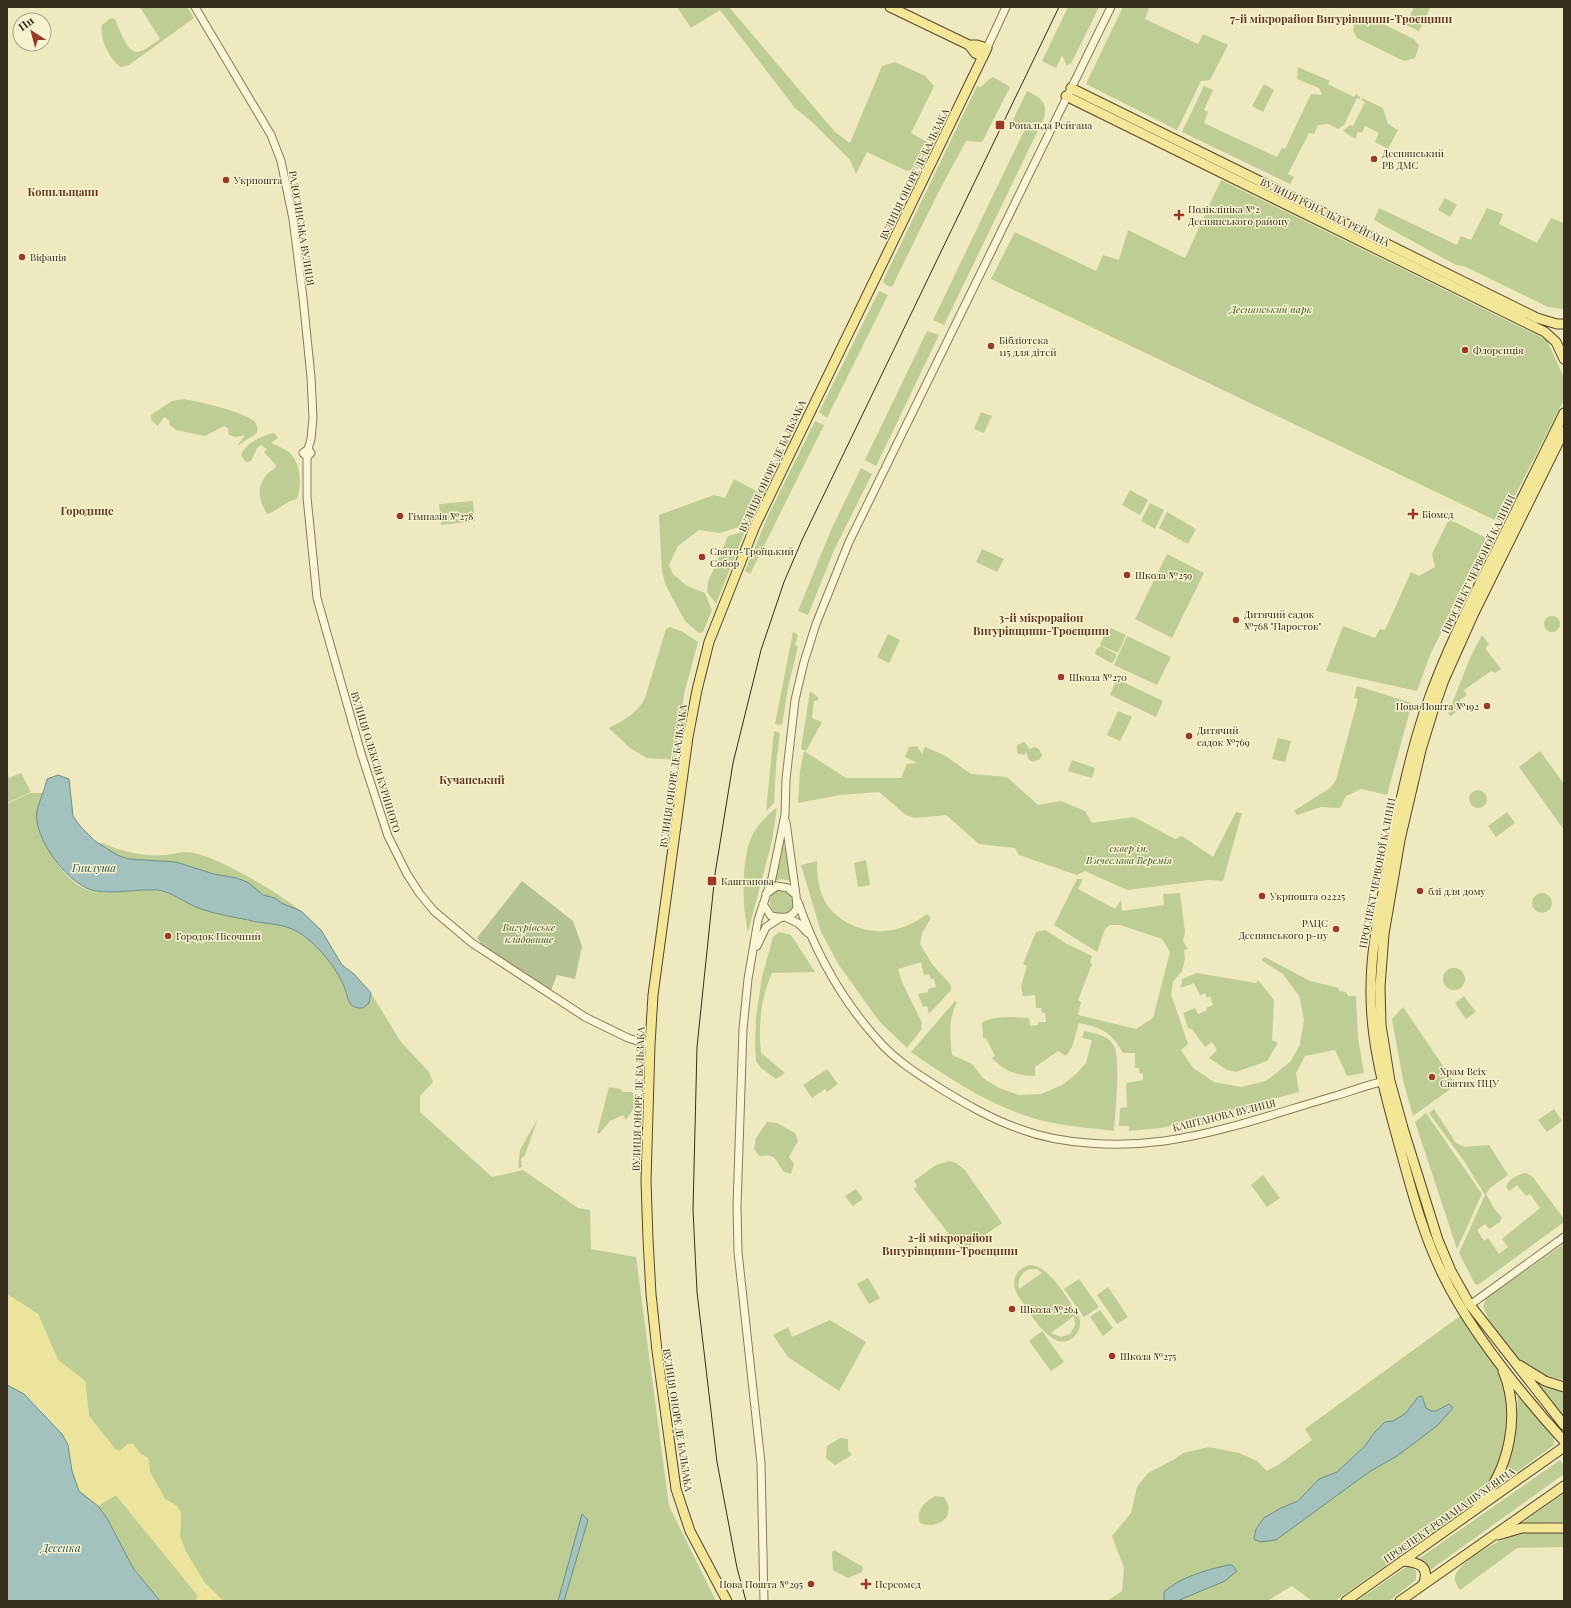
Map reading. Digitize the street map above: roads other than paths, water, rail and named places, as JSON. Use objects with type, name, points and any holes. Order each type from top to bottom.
[{"type":"main road","points":[[890,7],[969,45],[977,45],[987,48]]},
{"type":"main road","points":[[969,45],[975,53],[984,57]]},
{"type":"main road","name":"ВУЛИЦЯ ОНОРЕ ДЕ БАЛЬЗАКА","points":[[727,1601],[690,1531],[676,1489],[657,1351],[651,1294],[646,1181],[650,1044],[655,980],[688,737],[697,690],[709,642],[755,526],[984,57],[987,48]]},
{"type":"main road","name":"ВУЛИЦЯ РОНАЛЬДА РЕЙГАНА","points":[[1069,92],[1537,318],[1557,324],[1564,324]]},
{"type":"main road","name":"ВУЛИЦЯ РОНАЛЬДА РЕЙГАНА","points":[[1069,92],[1545,332],[1556,342],[1564,359]]},
{"type":"main road","name":"ПРОСПЕКТ ЧЕРВОНОЇ КАЛИНИ","points":[[1564,413],[1469,605],[1437,677],[1413,748],[1396,823],[1373,948],[1370,987],[1372,1027],[1375,1049],[1405,1136],[1438,1240],[1451,1271],[1470,1305],[1509,1357],[1564,1425]]},
{"type":"main road","name":"ПРОСПЕКТ ЧЕРВОНОЇ КАЛИНИ","points":[[1564,431],[1474,613],[1450,667],[1421,750],[1400,840],[1382,953],[1380,1025],[1386,1081],[1409,1180],[1430,1246],[1456,1299],[1499,1362],[1564,1441]]},
{"type":"main road","points":[[1509,1357],[1536,1376],[1564,1387]]},
{"type":"main road","points":[[1468,1515],[1482,1500],[1496,1478],[1509,1442],[1512,1403],[1506,1380],[1499,1362]]},
{"type":"main road","name":"ПРОСПЕКТ РОМАНА ШУХЕВИЧА","points":[[1346,1601],[1564,1447]]},
{"type":"main road","points":[[1400,1601],[1564,1486]]},
{"type":"main road","points":[[1487,1539],[1522,1528],[1564,1528]]},
{"type":"main road","points":[[1402,1561],[1417,1563],[1423,1568],[1425,1576],[1422,1585]]},
{"type":"street","name":"РАДОСИНСЬКА ВУЛИЦЯ","points":[[196,7],[271,135],[281,161],[293,219],[311,377],[313,418],[311,439],[307,453],[307,497],[317,598],[335,662]]},
{"type":"street","name":"ВУЛИЦЯ ОНОРЕ ДЕ БАЛЬЗАКА","points":[[987,48],[1006,7]]},
{"type":"street","points":[[752,960],[762,932],[769,924],[795,912],[797,898],[785,815],[786,779],[795,700],[804,662],[820,610],[849,542],[1111,7]]},
{"type":"street","name":"ВУЛИЦЯ ОЛЕКСІЯ КУРІННОГО","points":[[335,662],[388,836],[420,894],[434,911],[458,933],[532,984],[584,1017],[628,1038],[650,1044]]},
{"type":"street","points":[[764,1601],[761,1463],[744,1317],[738,1252],[737,1206],[743,1029],[748,979],[758,920],[772,878],[785,815]]},
{"type":"street","points":[[765,896],[772,889],[782,886],[788,888],[797,898]]},
{"type":"street","name":"КАШТАНОВА ВУЛИЦЯ","points":[[797,898],[809,934],[853,1010],[878,1041],[899,1061],[945,1092],[975,1109],[1020,1130],[1068,1140],[1116,1144],[1165,1141],[1237,1124],[1386,1081]]},
{"type":"street","points":[[763,904],[771,916],[783,918]]},
{"type":"street","name":"КАШТАНОВА ВУЛИЦЯ","points":[[783,918],[798,923],[809,934]]},
{"type":"street","points":[[1470,1305],[1564,1237]]},
{"type":"water","name":"Гнилуша","points":[[58,775],[69,779],[73,816],[80,826],[95,841],[117,855],[128,859],[176,862],[214,874],[237,878],[249,883],[263,895],[275,898],[281,903],[301,911],[321,930],[342,965],[354,974],[371,993],[369,1003],[363,1008],[351,1005],[341,980],[330,963],[316,946],[300,933],[292,929],[207,911],[195,907],[163,891],[96,891],[86,888],[75,881],[55,860],[40,834],[37,822],[37,811],[47,779]]},
{"type":"water","name":"Десенка","points":[[7,1385],[24,1394],[62,1434],[68,1445],[72,1471],[79,1491],[98,1506],[108,1520],[133,1568],[160,1601],[7,1601]]},
{"type":"water","points":[[1422,1396],[1426,1408],[1431,1411],[1436,1411],[1449,1404],[1453,1408],[1437,1426],[1397,1456],[1369,1472],[1276,1540],[1260,1542],[1254,1539],[1256,1529],[1264,1518],[1281,1508],[1298,1501],[1319,1479],[1337,1472],[1366,1445],[1373,1434],[1385,1422],[1393,1421],[1406,1413],[1418,1397]]},
{"type":"water","points":[[582,1514],[588,1520],[564,1601],[558,1601]]},
{"type":"water","points":[[1232,1565],[1237,1571],[1225,1581],[1177,1601],[1164,1601],[1164,1592],[1178,1582],[1203,1572]]},
{"type":"tram line","points":[[746,1601],[737,1568],[717,1462],[697,1292],[693,1210],[697,1047],[715,874],[733,763],[761,650],[784,582],[802,540],[1059,7]]},
{"type":"place","name":"Рональда Рейгана","points":[[1000,125]]},
{"type":"place","name":"Деснянський РВ ДМС","points":[[1374,159]]},
{"type":"place","name":"Укрпошта","points":[[226,180]]},
{"type":"place","name":"Поліклініка №2 Деснянського району","points":[[1179,215]]},
{"type":"place","name":"Віфанія","points":[[22,257]]},
{"type":"place","name":"Бібліотека 115 для дітей","points":[[991,346]]},
{"type":"place","name":"Флоренція","points":[[1465,350]]},
{"type":"place","name":"Біомед","points":[[1413,514]]},
{"type":"place","name":"Гімназія №278","points":[[400,516]]},
{"type":"place","name":"Свято-Троїцький Собор","points":[[702,557]]},
{"type":"place","name":"Школа №259","points":[[1127,575]]},
{"type":"place","name":"Дитячий садок №768 \"Паросток\"","points":[[1236,620]]},
{"type":"place","name":"Школа №270","points":[[1061,677]]},
{"type":"place","name":"Нова Пошта №192","points":[[1487,706]]},
{"type":"place","name":"Дитячий садок №769","points":[[1189,736]]},
{"type":"place","name":"Каштанова","points":[[712,881]]},
{"type":"place","name":"блі для дому","points":[[1420,891]]},
{"type":"place","name":"Укрпошта 02225","points":[[1262,896]]},
{"type":"place","name":"РАЦС Деснянського р-ну","points":[[1336,929]]},
{"type":"place","name":"Городок Пісочний","points":[[168,936]]},
{"type":"place","name":"Храм Всіх Святих ПЦУ","points":[[1432,1077]]},
{"type":"place","name":"Школа №264","points":[[1012,1309]]},
{"type":"place","name":"Школа №275","points":[[1112,1356]]},
{"type":"place","name":"Нова Пошта №295","points":[[811,1584]]},
{"type":"place","name":"Персомед","points":[[866,1584]]},
{"type":"district","name":"7-й мікрорайон Вигурівщини-Троєщини","points":[[1341,18]]},
{"type":"district","name":"Копильщани","points":[[63,191]]},
{"type":"district","name":"Городище","points":[[87,510]]},
{"type":"district","name":"3-й мікрорайон Вигурівщини-Троєщини","points":[[1041,623]]},
{"type":"district","name":"Кучанський","points":[[472,779]]},
{"type":"district","name":"2-й мікрорайон Вигурівщини-Троєщини","points":[[950,1243]]},
{"type":"park label","name":"Деснянський парк","points":[[1271,309]]},
{"type":"park label","name":"сквер ім. В'ячеслава Веремія","points":[[1129,854]]},
{"type":"park label","name":"Вигурівське кладовище","points":[[529,932]]}]
